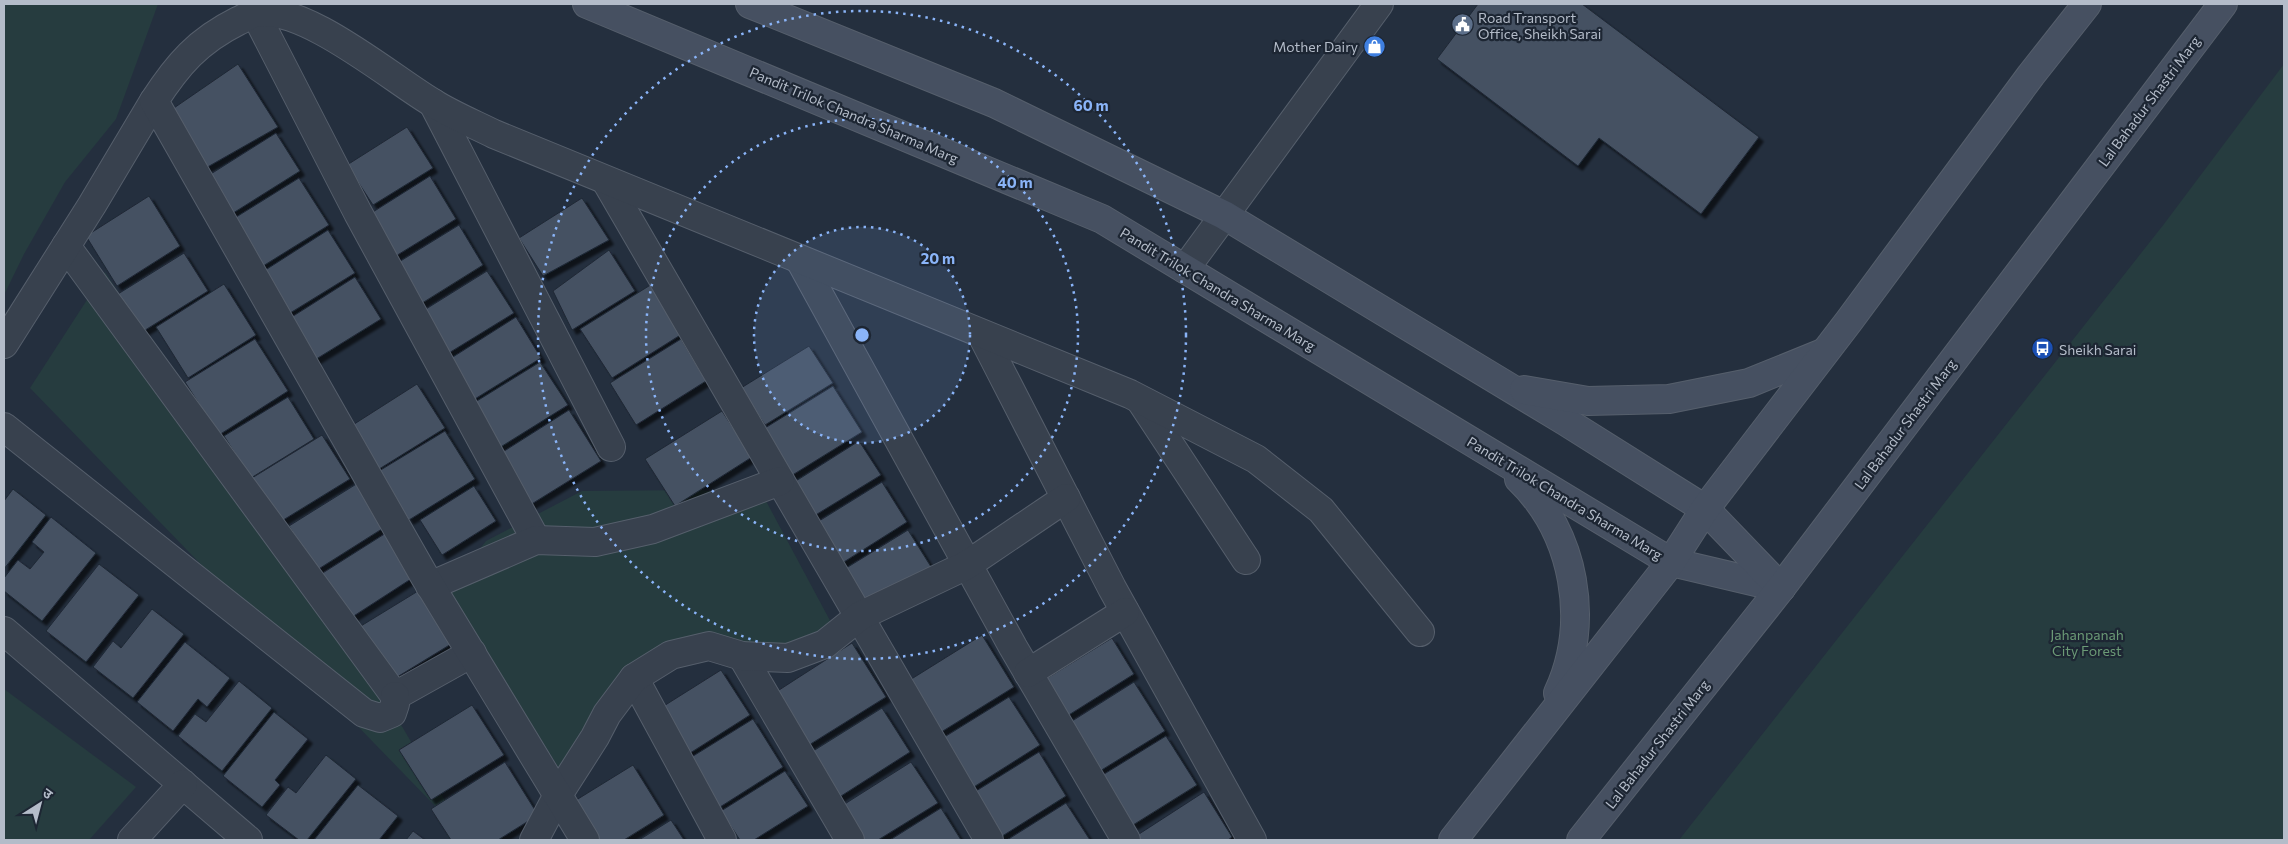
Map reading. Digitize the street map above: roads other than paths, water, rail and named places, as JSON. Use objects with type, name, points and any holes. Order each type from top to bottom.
[{"type":"main road","name":"Pandit Trilok Chandra Sharma Marg","points":[[587,4],[1102,219],[1671,562],[1781,588]]},
{"type":"main road","points":[[750,4],[994,103],[1224,215],[1705,509],[1781,588]]},
{"type":"main road","points":[[1452,840],[1671,562],[1705,509],[2031,75],[2087,4]]},
{"type":"main road","name":"Lal Bahadur Shastri Marg","points":[[1581,840],[1781,588],[2223,4]]},
{"type":"main road","points":[[1508,388],[1588,401],[1669,399],[1749,383],[1824,353]]},
{"type":"main road","points":[[1485,450],[1508,468],[1528,488],[1545,511],[1568,562],[1574,591],[1576,619],[1573,647],[1566,675],[1554,702],[1524,748]]},
{"type":"street","points":[[1185,269],[1379,4]]},
{"type":"street","points":[[256,13],[358,213],[536,540]]},
{"type":"street","points":[[4,344],[175,69],[213,34],[256,13],[280,15],[308,24],[354,50],[433,103],[494,134],[1140,400],[1256,459],[1321,510],[1420,632]]},
{"type":"street","points":[[154,101],[430,586],[585,840]]},
{"type":"street","points":[[433,103],[611,447]]},
{"type":"street","points":[[606,181],[989,840]]},
{"type":"street","points":[[4,427],[364,713],[380,718],[392,713],[395,704],[394,696],[66,246]]},
{"type":"street","points":[[800,260],[1028,674],[1126,840]]},
{"type":"street","points":[[982,335],[1126,612],[1252,840]]},
{"type":"street","points":[[1140,400],[1246,560]]},
{"type":"street","points":[[430,586],[536,540],[595,542],[653,529],[780,480]]},
{"type":"street","points":[[534,840],[558,795],[595,737],[607,714],[634,678],[671,655],[709,646],[742,656],[788,658],[825,644],[860,616],[967,565],[1066,498]]},
{"type":"street","points":[[1028,674],[1126,612]]},
{"type":"street","points":[[4,631],[248,840]]},
{"type":"street","points":[[394,696],[472,653]]},
{"type":"street","points":[[742,656],[850,840]]},
{"type":"street","points":[[634,678],[722,840]]},
{"type":"street","points":[[132,840],[183,784]]},
{"type":"place","name":"Road Transport Office, Sheikh Sarai","points":[[1462,25]]},
{"type":"place","name":"Mother Dairy","points":[[1374,46]]},
{"type":"place","name":"Sheikh Sarai","points":[[2043,349]]},
{"type":"park label","name":"Jahanpanah City Forest","points":[[2087,642]]}]
